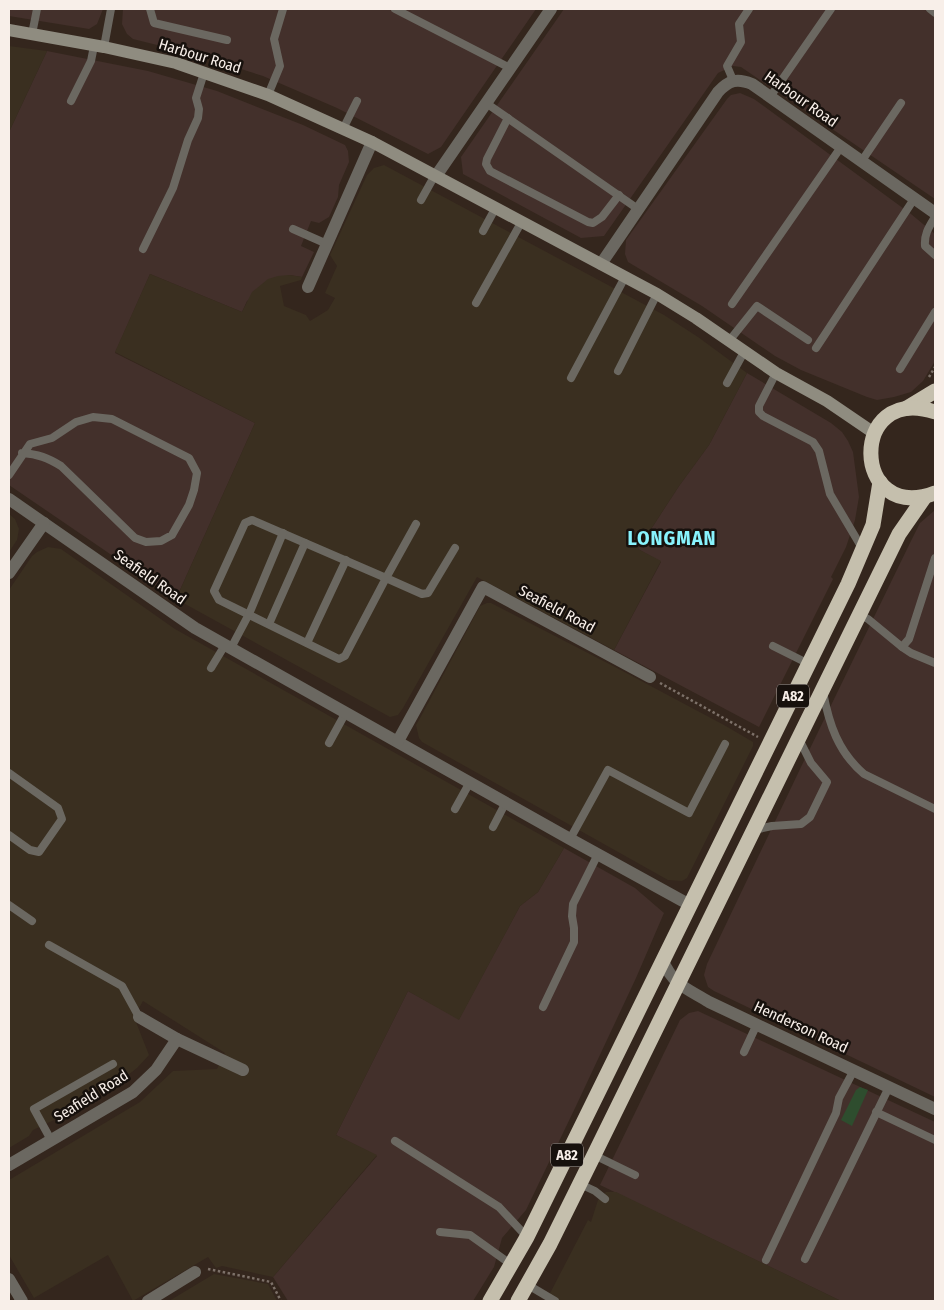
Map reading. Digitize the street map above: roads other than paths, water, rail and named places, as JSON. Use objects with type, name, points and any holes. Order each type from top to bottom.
[{"type":"highway","points":[[907,408],[930,387]]},
{"type":"highway","points":[[880,482],[873,471],[870,445],[874,433],[882,421],[894,413],[907,408],[921,408],[935,412]]},
{"type":"highway","name":"A82","points":[[490,1301],[527,1237],[809,664],[873,525],[880,482]]},
{"type":"highway","name":"A82","points":[[880,482],[900,496],[911,498],[929,496]]},
{"type":"highway","name":"A82","points":[[518,1301],[580,1184],[899,534],[929,496]]},
{"type":"street","points":[[435,175],[551,9]]},
{"type":"street","name":"Harbour Road","points":[[9,30],[99,46],[176,64],[268,95],[372,142],[657,294],[696,318],[776,373],[827,401],[874,433]]},
{"type":"street","name":"Harbour Road","points":[[733,80],[743,80],[752,84],[935,213]]},
{"type":"street","points":[[601,264],[718,92],[725,84],[733,80]]},
{"type":"street","points":[[308,287],[372,142]]},
{"type":"street","name":"Seafield Road","points":[[9,499],[196,628],[690,905]]},
{"type":"street","points":[[9,573],[44,523]]},
{"type":"street","name":"Seafield Road","points":[[398,741],[482,587],[650,677]]},
{"type":"street","name":"Henderson Road","points":[[663,962],[669,974],[678,984],[709,1002],[935,1109]]},
{"type":"street","points":[[139,1017],[177,1039],[243,1070]]},
{"type":"street","name":"Seafield Road","points":[[9,1165],[133,1092],[156,1070],[177,1039]]},
{"type":"street","points":[[148,1301],[195,1272]]},
{"type":"street","points":[[9,1279],[22,1301]]},
{"type":"lane","points":[[32,34],[37,9]]},
{"type":"lane","points":[[71,100],[99,46],[111,9]]},
{"type":"lane","points":[[150,9],[154,23],[227,40]]},
{"type":"lane","points":[[268,95],[280,66],[274,39],[283,9]]},
{"type":"lane","points":[[395,9],[510,68]]},
{"type":"lane","points":[[733,80],[727,66],[741,42],[739,24],[748,9]]},
{"type":"lane","points":[[770,96],[831,9]]},
{"type":"lane","points":[[930,9],[935,13]]},
{"type":"lane","points":[[143,249],[173,188],[188,140],[198,118],[200,109],[196,98],[204,73]]},
{"type":"lane","points":[[343,129],[357,101]]},
{"type":"lane","points":[[486,103],[638,208]]},
{"type":"lane","points":[[861,162],[901,103]]},
{"type":"lane","points":[[508,118],[487,159],[486,164],[490,171],[593,223],[602,217],[619,195]]},
{"type":"lane","points":[[732,304],[841,147]]},
{"type":"lane","points":[[421,200],[435,175]]},
{"type":"lane","points":[[816,348],[914,198]]},
{"type":"lane","points":[[483,231],[496,207]]},
{"type":"lane","points":[[935,217],[924,238],[925,246],[935,255]]},
{"type":"lane","points":[[476,303],[522,222]]},
{"type":"lane","points":[[293,229],[327,244]]},
{"type":"lane","points":[[571,378],[624,277]]},
{"type":"lane","points":[[618,371],[657,294]]},
{"type":"lane","points":[[729,342],[757,306],[808,340]]},
{"type":"lane","points":[[900,368],[935,312]]},
{"type":"lane","points":[[727,383],[744,352]]},
{"type":"lane","points":[[776,373],[759,406],[759,412],[763,416],[814,442],[819,451],[830,494],[863,550]]},
{"type":"lane","points":[[9,475],[22,453],[30,444],[52,438],[76,422],[93,417],[112,419],[189,458],[196,473],[194,490],[189,505],[172,535],[161,541],[146,542],[135,538],[61,466],[43,456],[22,453]]},
{"type":"lane","points":[[416,524],[386,578],[345,656],[339,658],[219,600],[214,591],[245,523],[252,520],[346,560],[386,578],[422,594],[428,593],[455,548]]},
{"type":"lane","points":[[211,668],[228,646],[248,614],[283,533]]},
{"type":"lane","points":[[269,624],[305,543]]},
{"type":"lane","points":[[902,647],[909,639],[935,558]]},
{"type":"lane","points":[[307,643],[346,560]]},
{"type":"lane","points":[[860,615],[868,619],[911,653],[935,663]]},
{"type":"lane","points":[[773,646],[809,664]]},
{"type":"lane","points":[[823,690],[827,714],[835,738],[848,758],[864,774],[935,809]]},
{"type":"lane","points":[[330,743],[346,712]]},
{"type":"lane","points":[[754,830],[772,826],[801,824],[810,817],[827,782],[811,763],[799,739]]},
{"type":"lane","points":[[570,839],[608,770],[689,812],[724,744]]},
{"type":"lane","points":[[9,773],[58,808],[62,819],[39,852],[30,850],[9,835]]},
{"type":"lane","points":[[455,809],[470,782]]},
{"type":"lane","points":[[493,827],[506,802]]},
{"type":"lane","points":[[543,1007],[574,942],[573,904],[598,854]]},
{"type":"lane","points":[[9,905],[32,921]]},
{"type":"lane","points":[[49,945],[122,986],[139,1017]]},
{"type":"lane","points":[[744,1052],[757,1024]]},
{"type":"lane","points":[[52,1140],[34,1109],[113,1064]]},
{"type":"lane","points":[[766,1260],[836,1112],[839,1098],[854,1070]]},
{"type":"lane","points":[[805,1259],[889,1087]]},
{"type":"lane","points":[[876,1112],[935,1140]]},
{"type":"lane","points":[[395,1141],[499,1207],[527,1237]]},
{"type":"lane","points":[[594,1155],[635,1175]]},
{"type":"lane","points":[[580,1184],[595,1191],[605,1199]]},
{"type":"lane","points":[[440,1232],[470,1235],[512,1265]]},
{"type":"lane","points":[[528,1285],[555,1301]]},
{"type":"district","name":"LONGMAN","points":[[672,538]]}]
